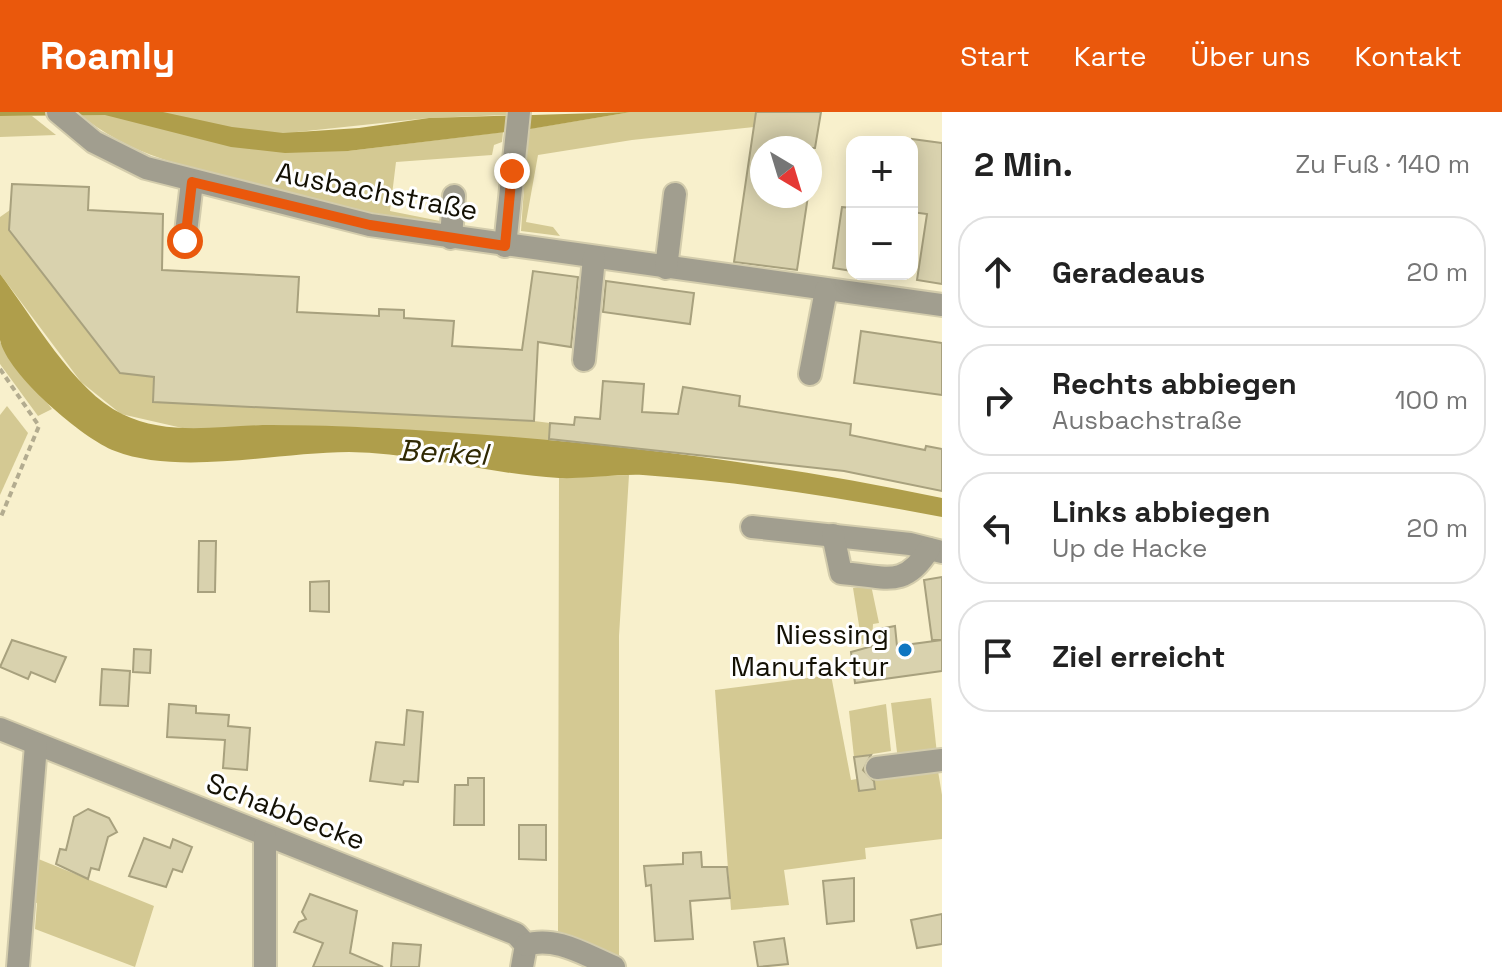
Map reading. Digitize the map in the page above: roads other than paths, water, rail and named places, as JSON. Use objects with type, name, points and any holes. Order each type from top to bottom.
[{"type":"street","points":[[505,246],[519,112]]},
{"type":"street","name":"Ausbachstraße","points":[[63,116],[121,158],[192,182],[370,225],[942,305]]},
{"type":"street","points":[[185,241],[192,182]]},
{"type":"street","points":[[666,268],[675,194]]},
{"type":"street","points":[[451,238],[454,196]]},
{"type":"street","points":[[584,360],[594,258]]},
{"type":"street","points":[[810,374],[826,290]]},
{"type":"street","points":[[752,527],[936,550]]},
{"type":"street","points":[[833,535],[841,573],[906,576],[936,550]]},
{"type":"street","name":"Schabbecke","points":[[0,729],[516,934],[524,956]]},
{"type":"street","points":[[18,967],[36,745]]},
{"type":"street","points":[[877,768],[942,760]]},
{"type":"street","points":[[265,836],[265,967]]},
{"type":"street","points":[[524,956],[538,941],[554,943],[614,967]]},
{"type":"water","points":[[0,112],[163,112],[232,127],[283,133],[359,128],[429,118],[631,112],[530,129],[348,151],[285,153],[231,147],[105,115],[0,116]]},
{"type":"water","name":"Berkel","points":[[0,274],[55,351],[87,388],[104,403],[140,421],[177,428],[271,425],[379,428],[662,452],[802,472],[942,498],[942,517],[756,486],[643,475],[559,478],[375,453],[321,453],[199,462],[141,458],[101,444],[66,420],[16,370],[0,340]]},
{"type":"place","name":"Niessing Manufaktur","points":[[905,650]]}]
